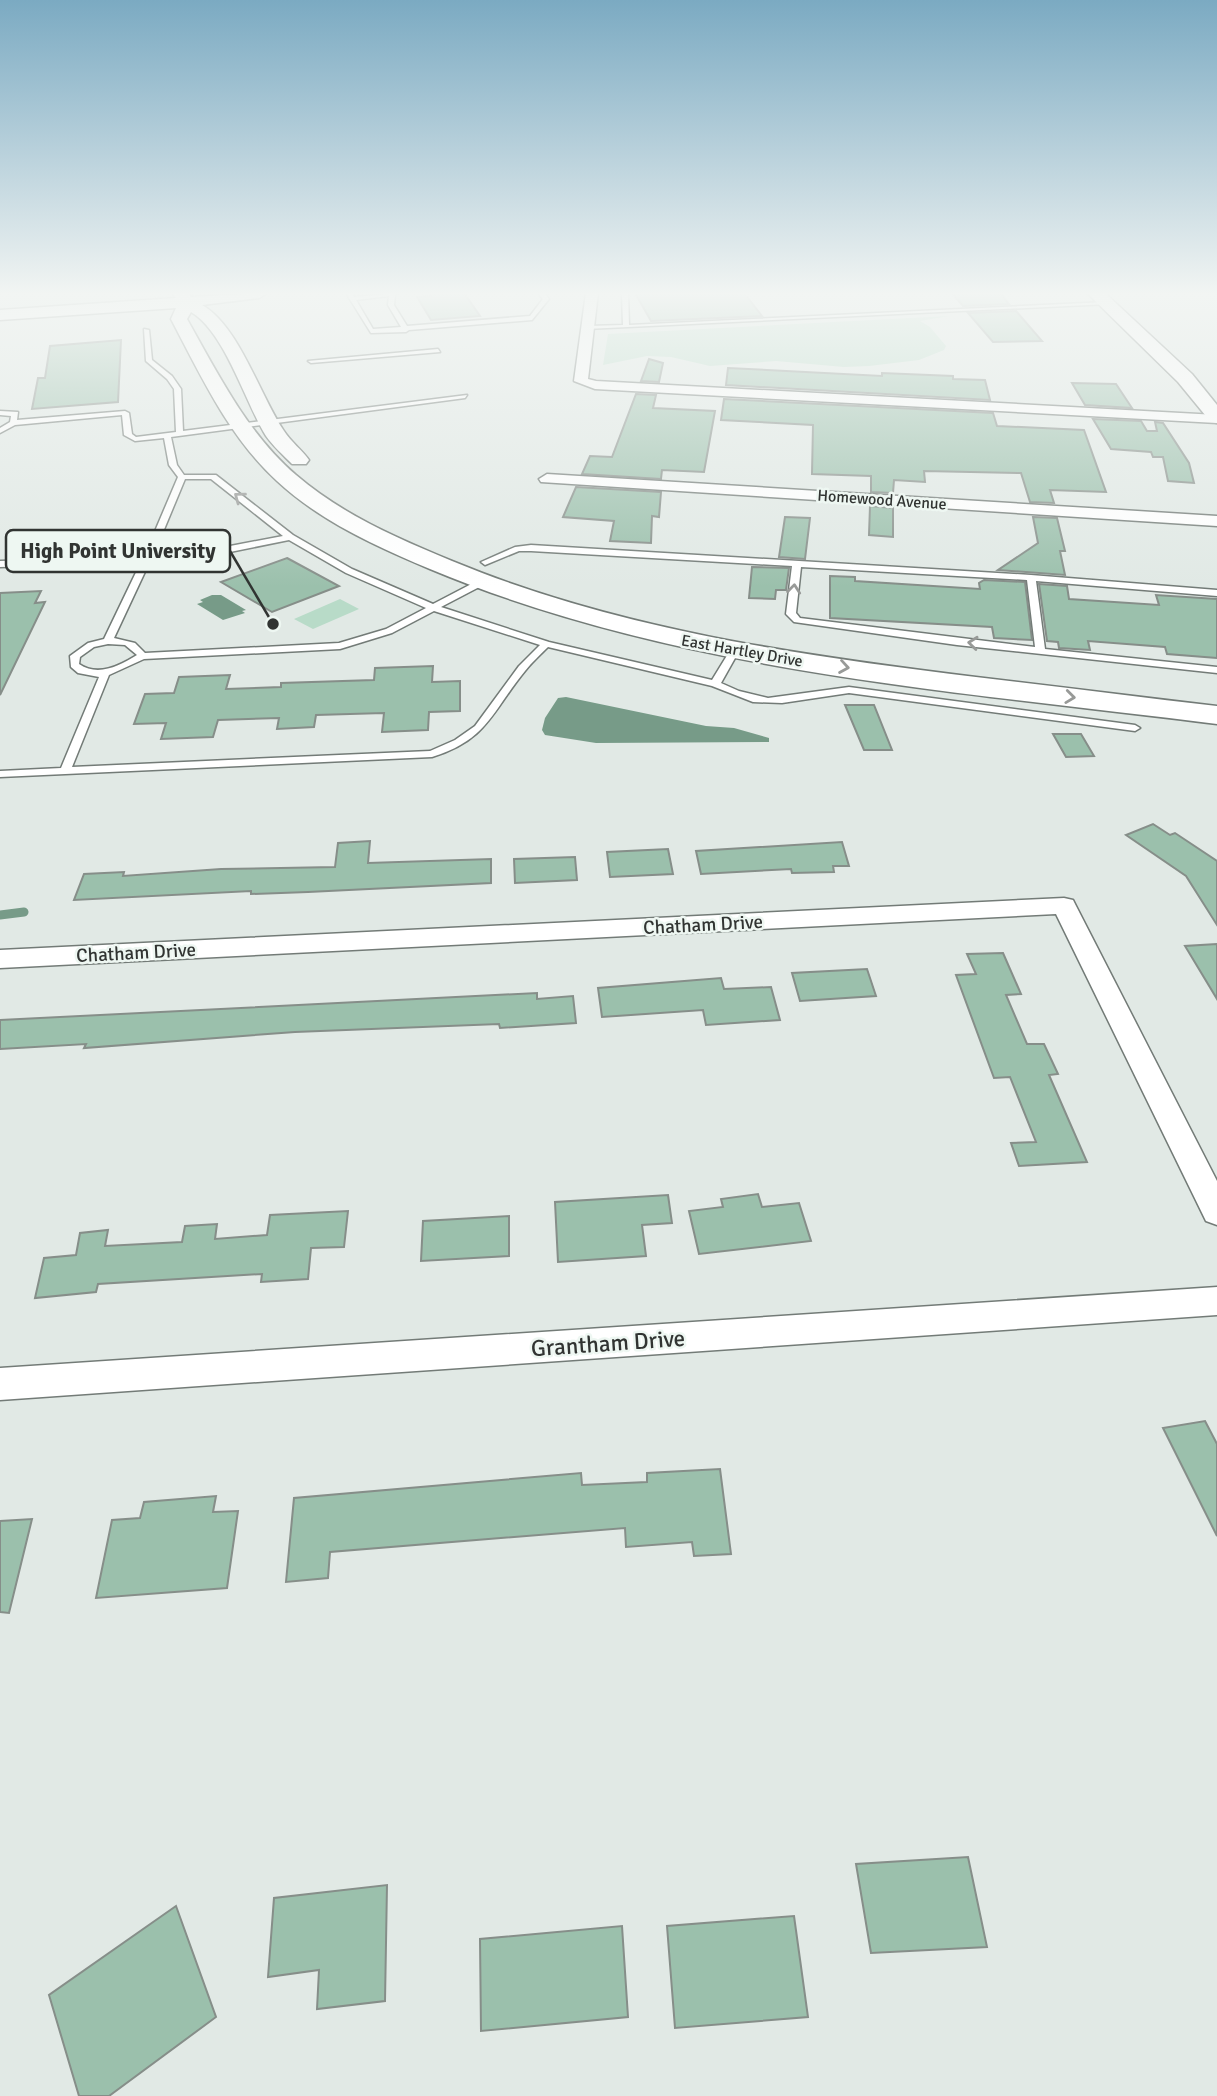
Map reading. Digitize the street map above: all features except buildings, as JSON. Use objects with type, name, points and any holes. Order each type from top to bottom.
[{"type":"main road","points":[[220,391],[241,427],[259,451],[313,480]]},
{"type":"main road","points":[[253,391],[276,435],[298,458],[313,480]]},
{"type":"main road","points":[[1195,391],[1217,418]]},
{"type":"main road","name":"East Hartley Drive","points":[[313,480],[319,503],[378,537],[483,572],[533,579],[634,608],[754,634],[1217,695]]},
{"type":"main road","name":"East Hartley Drive","points":[[313,480],[408,529],[483,572],[565,610],[734,651],[1217,715]]},
{"type":"street","points":[[704,391],[1217,418]]},
{"type":"street","name":"Homewood Avenue","points":[[547,479],[1217,521]]},
{"type":"street","name":"Chatham Drive","points":[[0,959],[1064,906],[1217,1212]]},
{"type":"street","name":"Grantham Drive","points":[[0,1384],[1217,1301]]},
{"type":"lane","points":[[179,391],[175,423],[180,434]]},
{"type":"lane","points":[[1,429],[13,423],[125,413],[128,435],[135,439],[465,396]]},
{"type":"lane","points":[[370,398],[385,417]]},
{"type":"lane","points":[[0,413],[15,414],[13,423]]},
{"type":"lane","points":[[167,436],[173,465],[182,477]]},
{"type":"lane","points":[[182,477],[213,477],[290,537],[349,571],[434,607],[546,644],[715,684],[737,695],[770,703],[849,690],[891,693],[1135,728]]},
{"type":"lane","points":[[108,641],[182,477]]},
{"type":"lane","points":[[0,564],[147,559],[225,550],[290,537]]},
{"type":"lane","points":[[142,656],[136,646],[108,641],[80,650],[73,660],[78,669],[105,673],[127,667],[142,656],[340,646],[389,631],[434,607],[518,549],[531,548],[1031,578],[1217,593]]},
{"type":"lane","points":[[797,564],[791,614],[797,620],[1217,670]]},
{"type":"lane","points":[[1031,578],[1040,650]]},
{"type":"lane","points":[[0,774],[432,754],[459,742],[479,728],[522,668],[546,644]]},
{"type":"lane","points":[[715,684],[734,651]]},
{"type":"lane","points":[[65,771],[105,673]]},
{"type":"shaded area","points":[[212,595],[221,595],[246,610],[242,611],[245,613],[223,620],[197,604]]},
{"type":"shaded area","points":[[340,599],[359,609],[313,629],[294,619]]},
{"type":"shaded area","points":[[566,697],[706,726],[734,728],[769,738],[769,742],[596,743],[545,735],[542,730],[545,718],[558,698]]},
{"type":"waterway","points":[[0,915],[24,912]]},
{"type":"place","name":"High Point University","points":[[273,624]]}]
